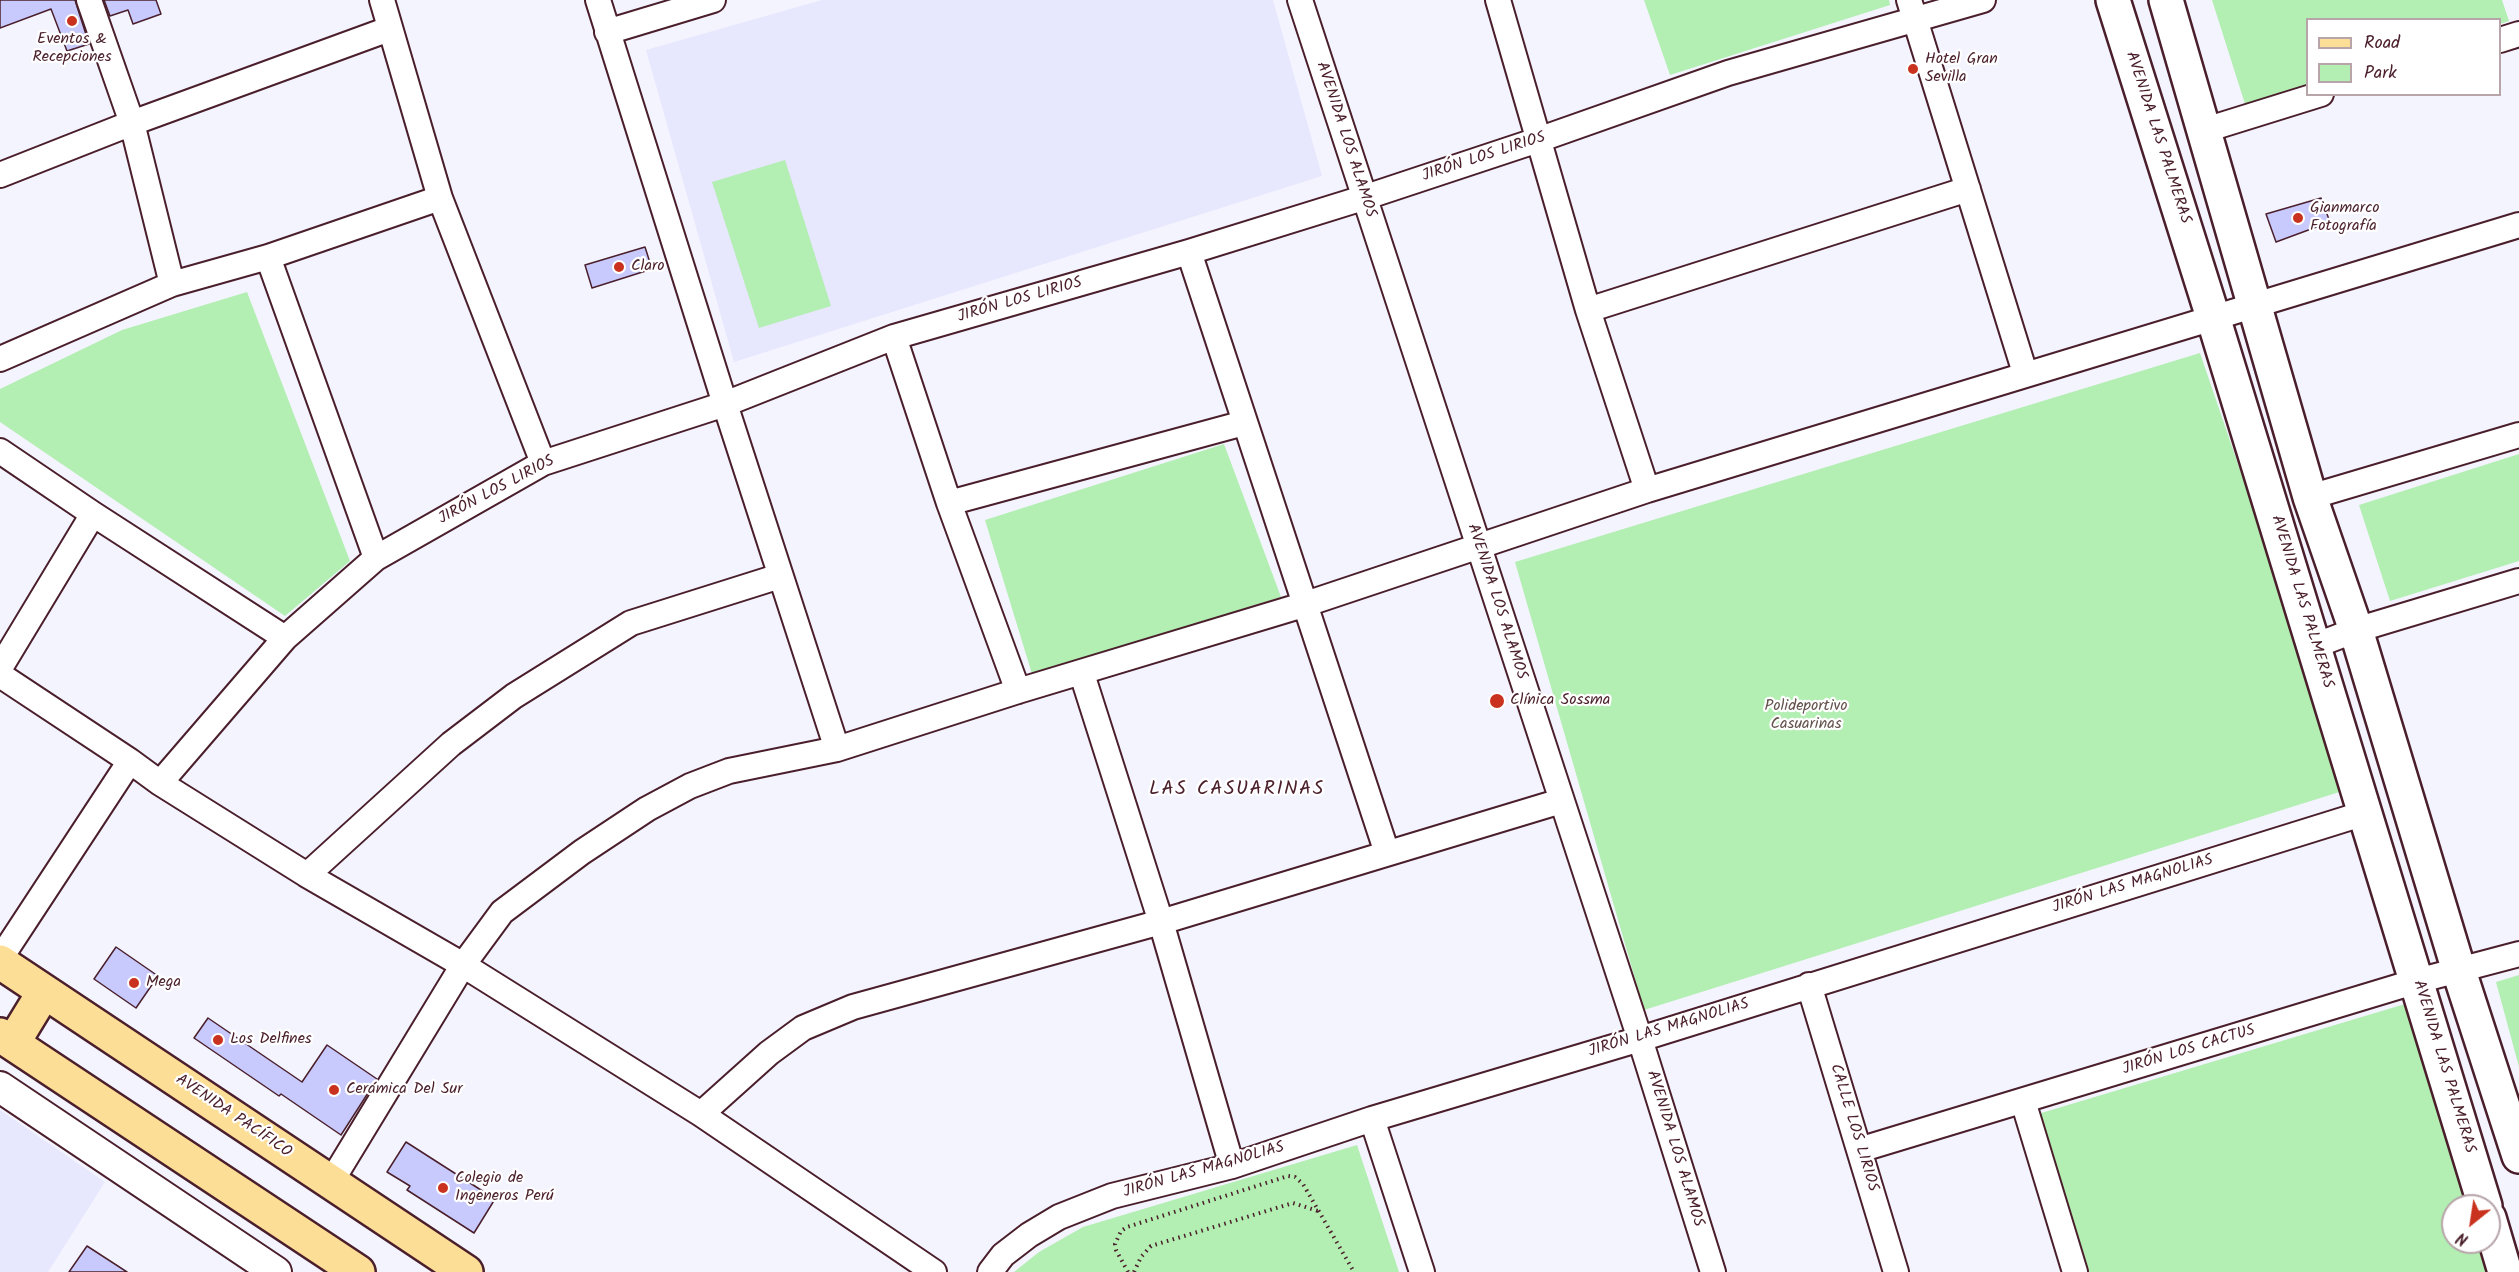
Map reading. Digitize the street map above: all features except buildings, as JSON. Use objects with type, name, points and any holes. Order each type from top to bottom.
[{"type":"main road","name":"AVENIDA LAS PALMERAS","points":[[2113,0],[2213,317],[2481,1194]]},
{"type":"main road","points":[[2166,0],[2202,131],[2310,497],[2356,630],[2459,971],[2512,1108],[2519,1156]]},
{"type":"main road","name":"AVENIDA PACÍFICO","points":[[0,961],[466,1272]]},
{"type":"main road","points":[[44,992],[7,1039],[358,1272]]},
{"type":"main road","points":[[2500,1254],[2505,1272]]},
{"type":"street","points":[[89,0],[132,123],[172,284]]},
{"type":"street","points":[[382,0],[388,29],[440,198],[543,463]]},
{"type":"street","points":[[598,0],[725,404],[837,749]]},
{"type":"street","points":[[607,32],[713,0]]},
{"type":"street","name":"AVENIDA LOS ALAMOS","points":[[1300,0],[1640,1039],[1713,1272]]},
{"type":"street","points":[[1498,0],[1588,310],[1647,490]]},
{"type":"street","name":"JIRÓN LOS LIRIOS","points":[[160,783],[285,639],[376,558],[543,463],[725,404],[894,337],[1189,252],[1363,198],[1538,140],[1912,10],[1983,0]]},
{"type":"street","points":[[1912,10],[2025,373]]},
{"type":"street","points":[[0,175],[132,123],[388,29]]},
{"type":"street","points":[[2501,39],[2519,34]]},
{"type":"street","points":[[2202,131],[2315,96]]},
{"type":"street","points":[[1588,310],[1968,189]]},
{"type":"street","points":[[0,359],[172,284],[268,256],[440,198]]},
{"type":"street","points":[[331,1182],[463,965],[502,912],[582,852],[646,809],[690,786],[729,771],[837,749],[1018,691],[1082,674],[1304,605],[1647,490],[2025,373],[2519,225]]},
{"type":"street","points":[[1189,252],[1387,853]]},
{"type":"street","points":[[268,256],[376,558]]},
{"type":"street","points":[[894,337],[949,502],[1018,691]]},
{"type":"street","points":[[949,502],[1244,423]]},
{"type":"street","points":[[2310,497],[2519,435]]},
{"type":"street","points":[[0,451],[285,639]]},
{"type":"street","points":[[0,668],[93,514]]},
{"type":"street","points":[[308,875],[451,744],[514,696],[631,623],[780,576]]},
{"type":"street","points":[[2314,646],[2356,630],[2519,581]]},
{"type":"street","points":[[1082,674],[1161,922],[1232,1166]]},
{"type":"street","points":[[0,675],[160,783],[308,875],[463,965],[701,1114],[934,1272]]},
{"type":"street","points":[[0,961],[130,761]]},
{"type":"street","points":[[701,1114],[769,1053],[803,1028],[853,1007],[1161,922],[1561,801]]},
{"type":"street","name":"JIRÓN LAS MAGNOLIAS","points":[[990,1272],[1003,1255],[1029,1234],[1059,1217],[1112,1197],[1232,1166],[1372,1119],[1640,1039],[2365,813]]},
{"type":"street","name":"JIRÓN LOS CACTUS","points":[[1859,1150],[2417,981],[2519,954]]},
{"type":"street","name":"CALLE LOS LIRIOS","points":[[1809,985],[1896,1272]]},
{"type":"street","points":[[0,1087],[276,1272]]},
{"type":"street","points":[[2023,1101],[2075,1272]]},
{"type":"street","points":[[1372,1119],[1422,1272]]},
{"type":"path","points":[[1128,1272],[1115,1244],[1126,1227],[1288,1176],[1299,1180],[1309,1194],[1354,1272]]},
{"type":"path","points":[[1299,1204],[1309,1194]]},
{"type":"path","points":[[1134,1272],[1136,1265],[1151,1246],[1293,1203],[1318,1211]]},
{"type":"path","points":[[1124,1266],[1136,1265]]},
{"type":"shaded area","points":[[822,0],[1273,0],[1322,176],[734,362],[646,50]]},
{"type":"shaded area","points":[[0,1110],[105,1182],[48,1272],[0,1272]]},
{"type":"green space","points":[[1644,0],[1889,0],[1890,5],[1670,75]]},
{"type":"green space","points":[[2212,0],[2502,0],[2509,21],[2501,24],[2501,18],[2306,18],[2306,84],[2245,104]]},
{"type":"green space","points":[[785,160],[831,306],[759,328],[712,182]]},
{"type":"green space","points":[[247,292],[350,561],[285,616],[0,422],[0,389],[122,330]]},
{"type":"green space","name":"Polideportivo Casuarinas","points":[[2200,353],[2349,789],[1644,1010],[1515,562]]},
{"type":"green space","points":[[1224,444],[1281,597],[1032,674],[985,520]]},
{"type":"green space","points":[[2519,454],[2519,561],[2390,601],[2359,505]]},
{"type":"green space","points":[[2519,975],[2519,1067],[2496,982]]},
{"type":"green space","points":[[2415,1001],[2474,1194],[2441,1194],[2441,1254],[2493,1254],[2499,1272],[2086,1272],[2038,1114]]},
{"type":"green space","points":[[1357,1145],[1399,1272],[1014,1272],[1039,1252],[1083,1227]]},
{"type":"place","name":"Eventos & Recepciones","points":[[72,21]]},
{"type":"place","name":"Hotel Gran Sevilla","points":[[1913,69]]},
{"type":"place","name":"Gianmarco Fotografía","points":[[2298,218]]},
{"type":"place","name":"Claro","points":[[619,267]]},
{"type":"place","name":"Clínica Sossma","points":[[1497,701]]},
{"type":"place","name":"Mega","points":[[134,983]]},
{"type":"place","name":"Los Delfines","points":[[218,1040]]},
{"type":"place","name":"Cerámica Del Sur","points":[[334,1090]]},
{"type":"place","name":"Colegio de Ingeneros Perú","points":[[443,1188]]},
{"type":"district","name":"LAS CASUARINAS","points":[[1237,791]]}]
